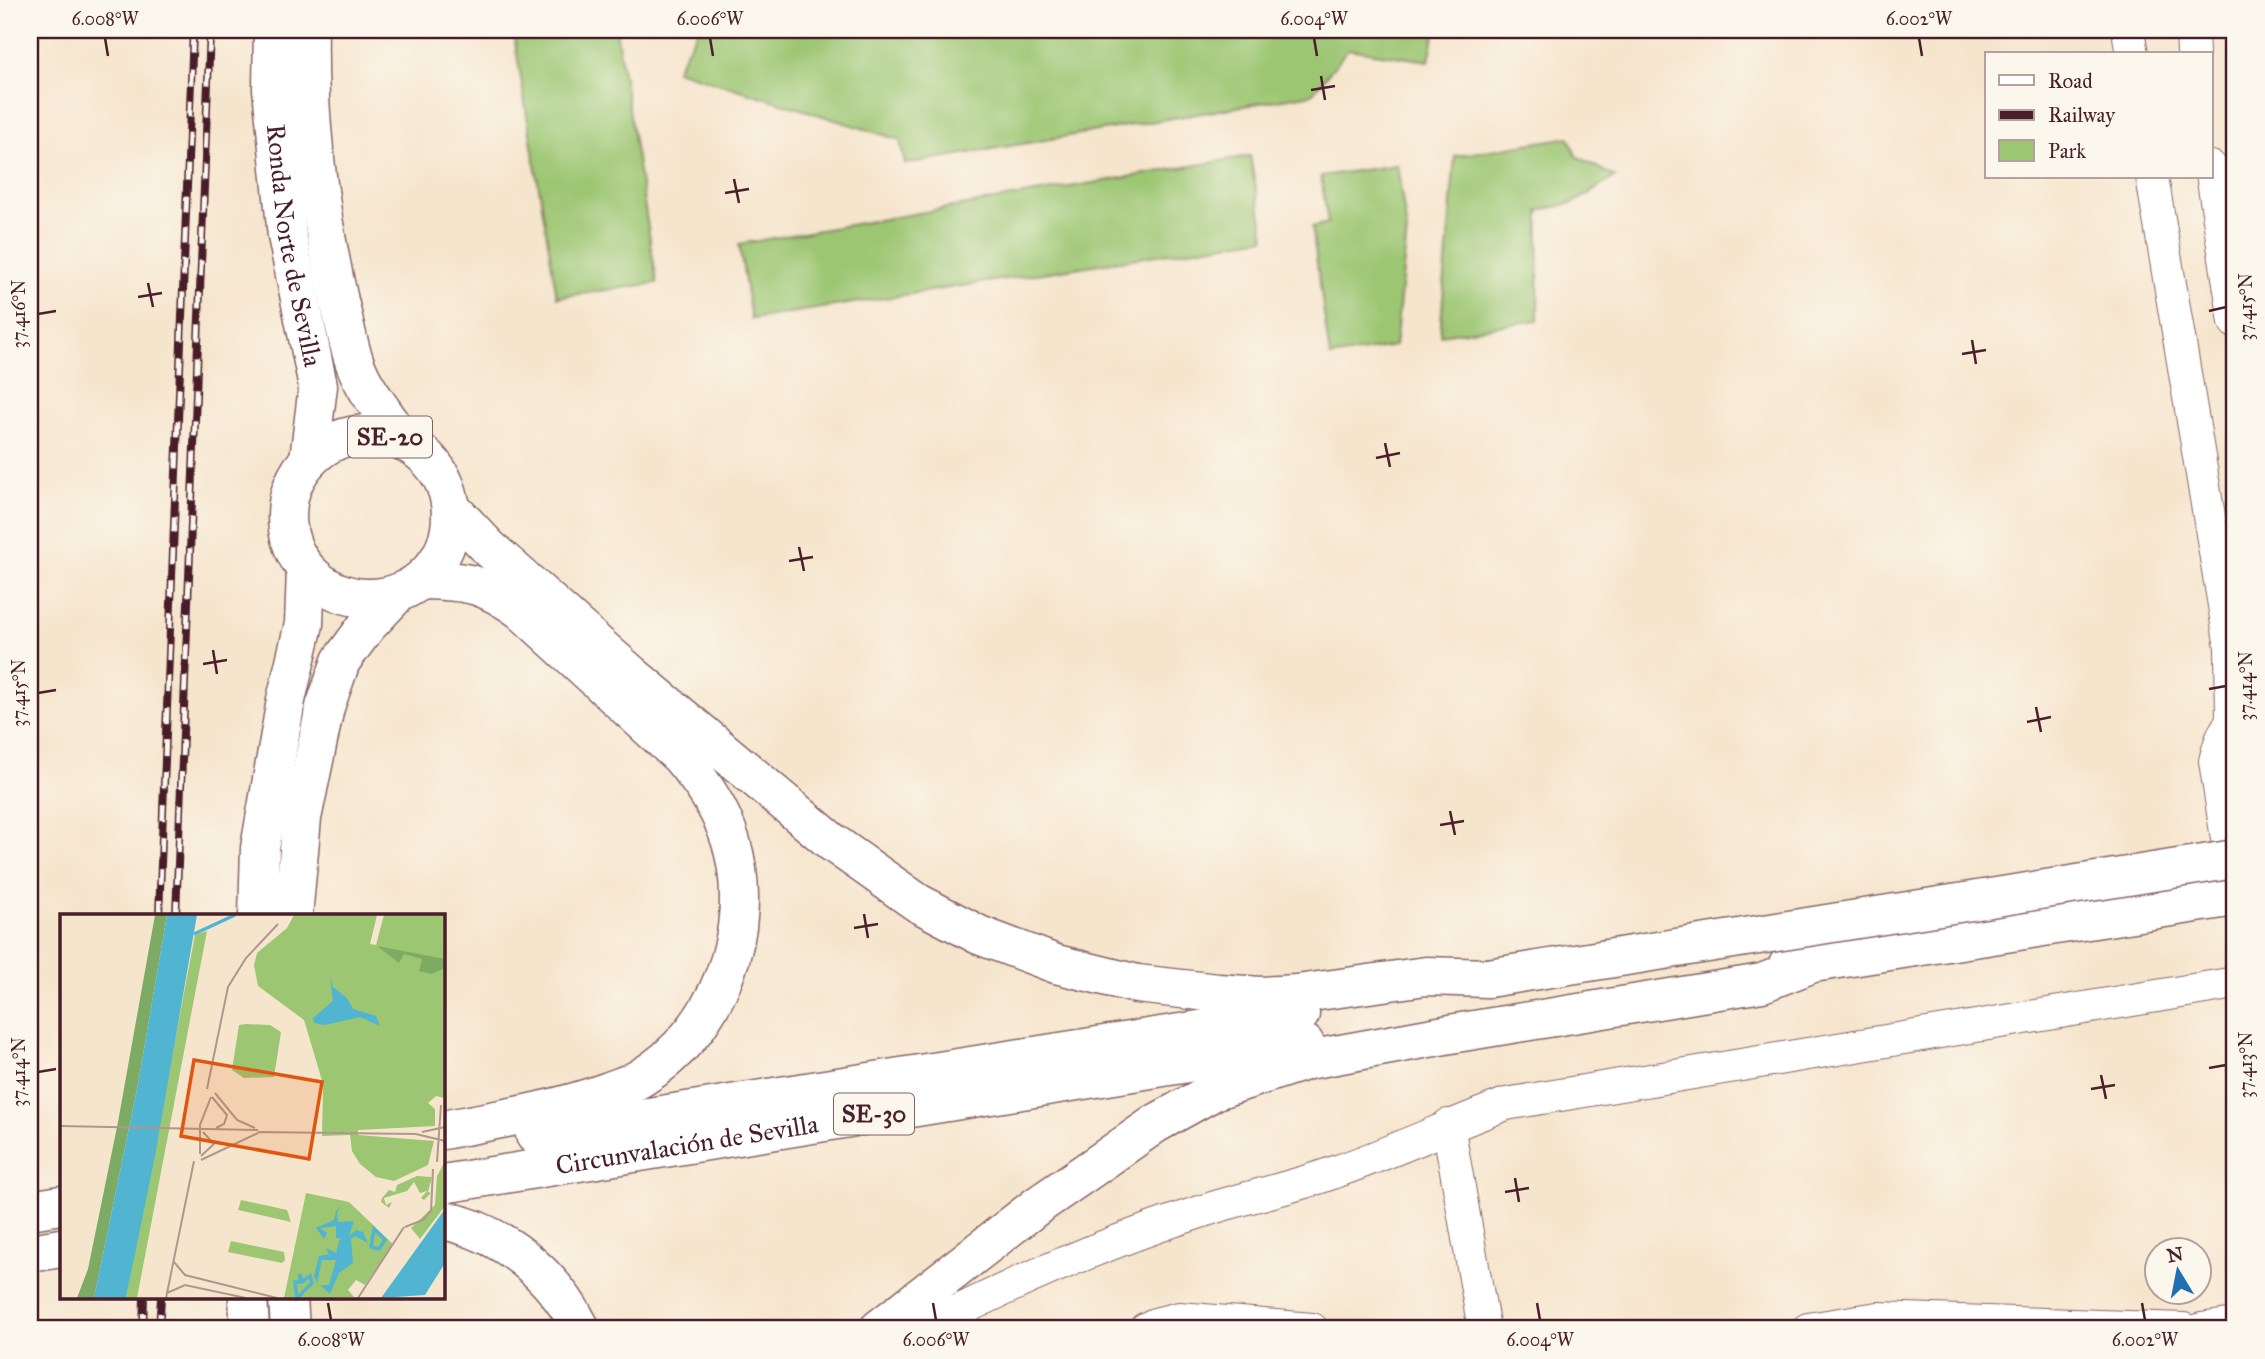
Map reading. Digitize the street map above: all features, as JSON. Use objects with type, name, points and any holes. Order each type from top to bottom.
[{"type":"main road","name":"Ronda Norte de Sevilla","points":[[273,30],[272,89],[287,236],[318,386],[309,459]]},
{"type":"main road","name":"Ronda Norte de Sevilla","points":[[309,30],[308,73],[317,183],[349,344],[363,382],[404,441]]},
{"type":"main road","name":"Ronda Norte de Sevilla","points":[[293,914],[302,818],[325,707],[341,661],[366,627],[440,560],[450,535],[452,508],[446,480],[435,463],[404,441],[379,434],[354,435],[329,443],[309,459],[295,479],[287,502],[286,526],[293,550],[306,570],[325,587],[348,596],[372,599],[409,587]]},
{"type":"main road","points":[[452,508],[489,548],[632,675],[833,843],[918,903],[979,935],[1056,964],[1137,984],[1259,996],[1303,1028],[1459,1016],[1744,970],[1814,963],[2235,897]]},
{"type":"main road","name":"Ronda Norte de Sevilla","points":[[258,914],[260,849],[286,700],[304,624],[306,570]]},
{"type":"main road","points":[[409,587],[462,581],[484,587],[521,610],[680,756],[697,776],[723,819],[732,844],[739,890],[736,939],[719,988],[708,1011],[658,1066],[637,1080],[564,1106],[444,1130]]},
{"type":"main road","points":[[879,1329],[1037,1206],[1156,1124],[1216,1090],[1303,1028],[1488,978],[2235,859]]},
{"type":"main road","name":"Circunvalación de Sevilla","points":[[444,1149],[1303,1028]]},
{"type":"main road","name":"Circunvalación de Sevilla","points":[[444,1184],[1303,1028]]},
{"type":"main road","points":[[30,1210],[60,1205]]},
{"type":"main road","points":[[444,1220],[483,1233],[521,1255],[549,1280],[581,1329]]},
{"type":"main road","points":[[30,1253],[60,1248]]},
{"type":"main road","points":[[248,1300],[250,1329]]},
{"type":"main road","points":[[288,1300],[290,1329]]},
{"type":"street","points":[[2128,30],[2132,52]]},
{"type":"street","points":[[2192,30],[2193,52]]},
{"type":"street","points":[[2212,173],[2235,322]]},
{"type":"street","points":[[2152,178],[2231,647],[2234,720],[2219,744],[2215,761],[2235,889]]},
{"type":"street","points":[[922,1329],[970,1304],[1079,1256],[1204,1211],[1338,1172],[1448,1125],[1506,1104],[2235,983]]},
{"type":"street","points":[[1448,1125],[1484,1329]]},
{"type":"street","points":[[1808,1329],[1878,1318],[2184,1329]]},
{"type":"street","points":[[1148,1329],[1167,1320],[1189,1325],[1312,1329]]},
{"type":"street","points":[[2202,1329],[2235,1324]]},
{"type":"green space","points":[[513,30],[616,30],[657,283],[557,297]]},
{"type":"green space","points":[[698,30],[1435,30],[1429,61],[1348,49],[1312,94],[905,164],[900,140],[676,70]]},
{"type":"green space","points":[[1569,137],[1576,156],[1615,177],[1575,202],[1539,211],[1538,320],[1440,335],[1455,156]]},
{"type":"green space","points":[[1250,156],[1265,238],[751,319],[739,244]]},
{"type":"green space","points":[[1397,165],[1407,231],[1395,346],[1330,357],[1312,227],[1328,223],[1321,176]]},
{"type":"railway","points":[[159,914],[193,30]]},
{"type":"railway","points":[[176,914],[210,30]]},
{"type":"railway","points":[[143,1329],[144,1300]]},
{"type":"railway","points":[[159,1329],[161,1300]]}]
